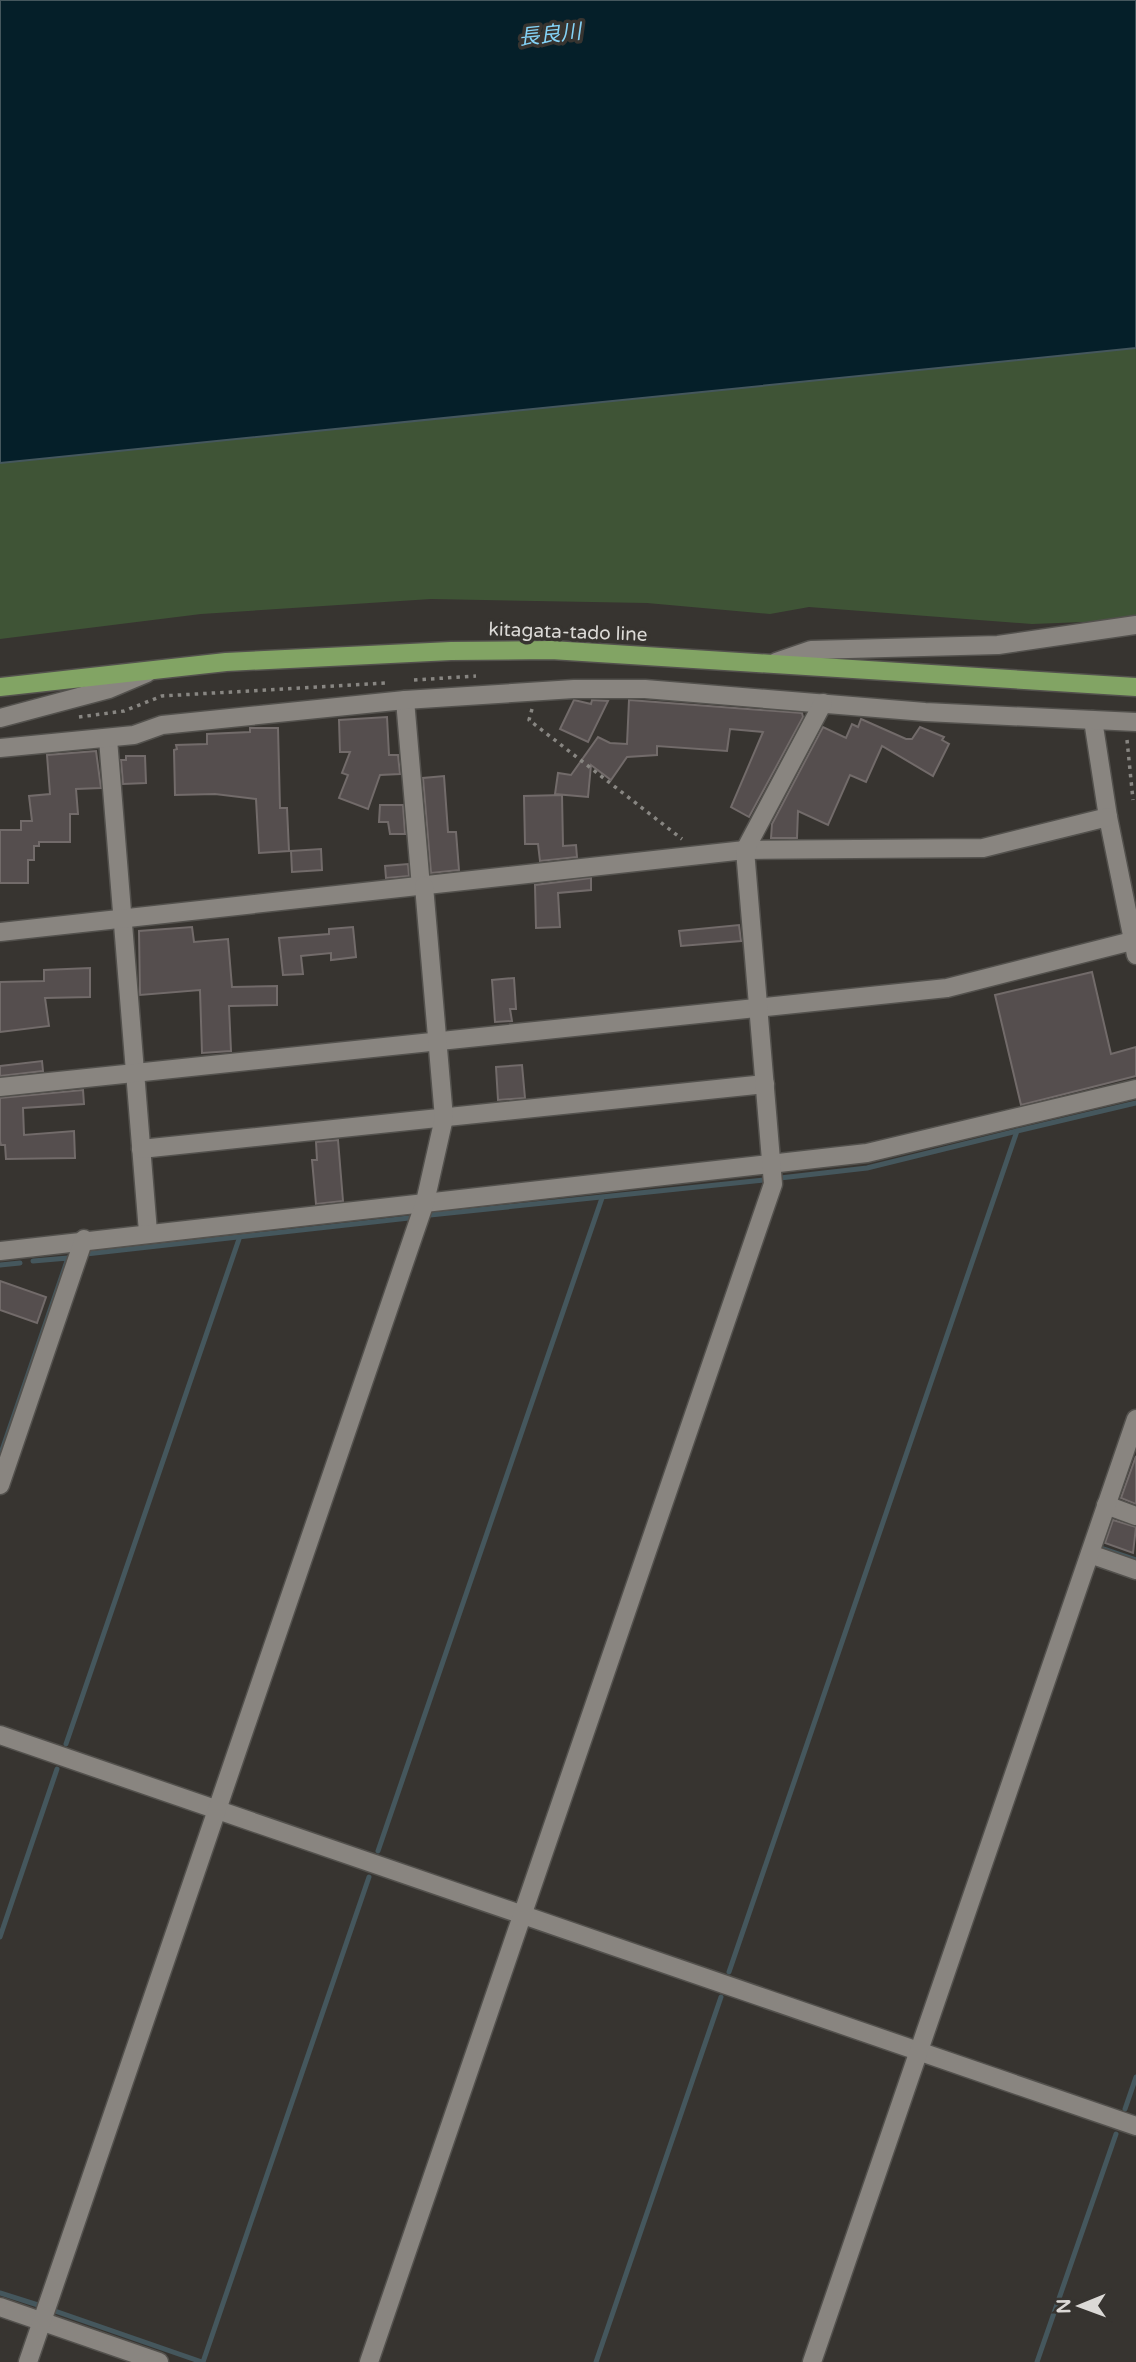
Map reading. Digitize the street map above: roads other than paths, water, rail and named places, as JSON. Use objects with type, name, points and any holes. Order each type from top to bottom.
[{"type":"main road","name":"kitagata-tado line","points":[[0,687],[156,668],[317,657],[551,650],[776,662],[1136,687]]},
{"type":"street","points":[[776,662],[811,650],[998,645],[1136,625]]},
{"type":"street","points":[[0,718],[109,689],[156,668]]},
{"type":"street","points":[[0,748],[108,739],[134,735],[162,725],[405,700],[531,694],[574,689],[645,689],[925,712],[1130,722]]},
{"type":"street","points":[[28,2362],[425,1202],[444,1118],[405,700]]},
{"type":"street","points":[[369,2362],[773,1184],[745,850],[823,703]]},
{"type":"street","points":[[0,1087],[947,988],[1135,945],[1108,817],[1093,720]]},
{"type":"street","points":[[108,739],[148,1232]]},
{"type":"street","points":[[0,932],[745,850],[983,848],[1108,817]]},
{"type":"street","points":[[141,1149],[765,1084]]},
{"type":"street","points":[[0,1251],[84,1239],[867,1153],[1136,1089]]},
{"type":"street","points":[[0,1485],[84,1239]]},
{"type":"street","points":[[812,2362],[1136,1419]]},
{"type":"street","points":[[1106,1506],[1136,1516]]},
{"type":"street","points":[[1090,1554],[1136,1570]]},
{"type":"street","points":[[0,1735],[1136,2126]]},
{"type":"street","points":[[0,2307],[159,2362]]},
{"type":"water","name":"長良川","points":[[0,0],[1136,0],[1136,348],[0,463]]},
{"type":"waterway","points":[[729,1972],[1017,1131],[1136,1103]]},
{"type":"waterway","points":[[780,1178],[867,1168],[1017,1131]]},
{"type":"waterway","points":[[430,1215],[764,1180]]},
{"type":"waterway","points":[[378,1851],[602,1198]]},
{"type":"waterway","points":[[86,1254],[409,1218]]},
{"type":"waterway","points":[[66,1744],[239,1239]]},
{"type":"waterway","points":[[0,1456],[68,1258],[33,1261]]},
{"type":"waterway","points":[[0,1265],[20,1263]]},
{"type":"waterway","points":[[1101,1548],[1136,1560]]},
{"type":"waterway","points":[[0,1937],[57,1769]]},
{"type":"waterway","points":[[203,2362],[369,1877]]},
{"type":"waterway","points":[[596,2362],[721,1997]]},
{"type":"waterway","points":[[1125,2109],[1136,2077]]},
{"type":"waterway","points":[[1037,2362],[1116,2134]]},
{"type":"waterway","points":[[0,2293],[38,2305]]},
{"type":"waterway","points":[[55,2311],[202,2362]]}]
